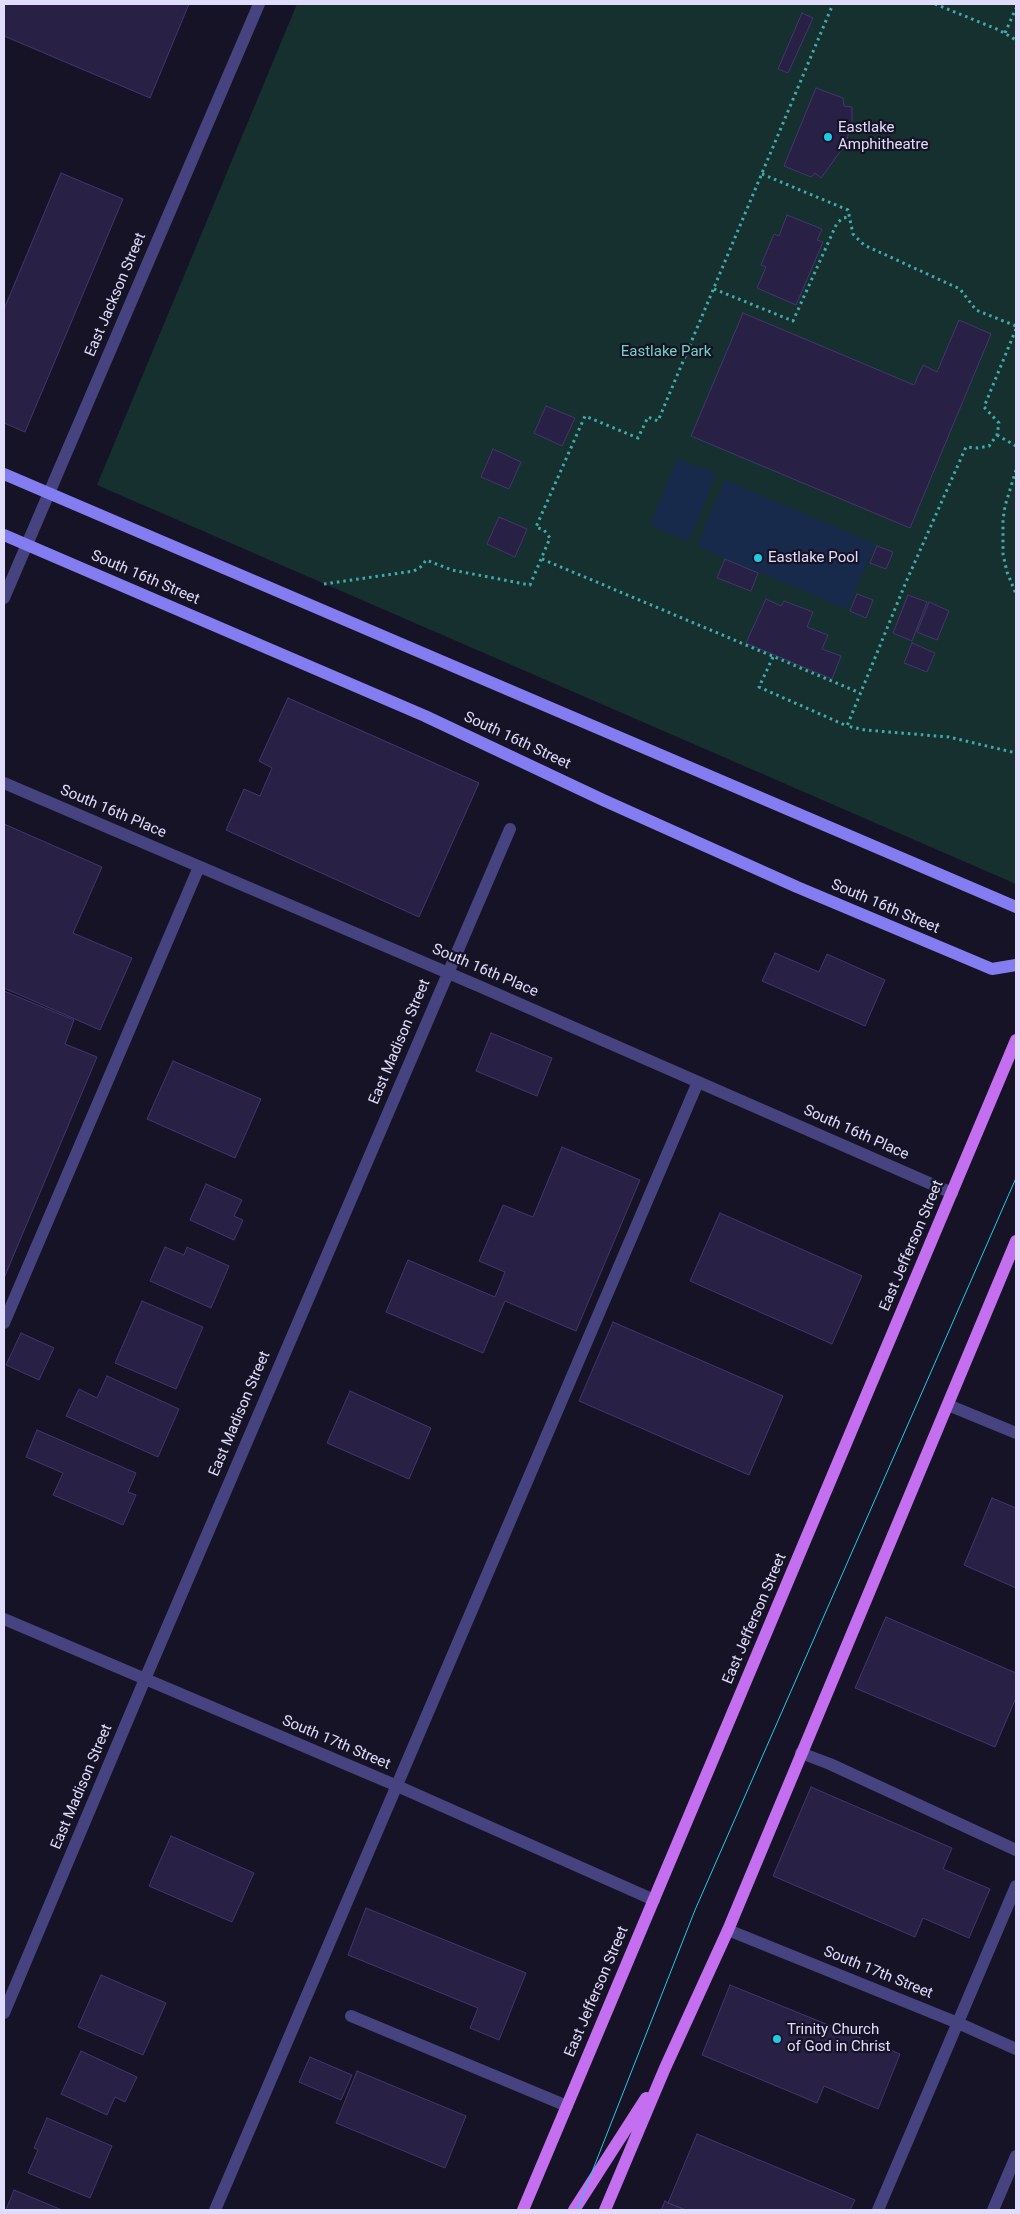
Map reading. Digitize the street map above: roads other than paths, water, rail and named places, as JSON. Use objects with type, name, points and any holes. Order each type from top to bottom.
[{"type":"main road","points":[[4,474],[1016,907]]},
{"type":"main road","name":"South 16th Street","points":[[4,535],[425,716],[594,796],[797,887],[992,969],[1016,965]]},
{"type":"main road","name":"East Jefferson Street","points":[[523,2210],[1016,1040]]},
{"type":"main road","points":[[605,2210],[665,2068],[728,1930],[1016,1241]]},
{"type":"main road","points":[[574,2210],[665,2068]]},
{"type":"street","name":"East Jackson Street","points":[[4,598],[259,4]]},
{"type":"street","name":"South 16th Place","points":[[4,783],[952,1193]]},
{"type":"street","name":"East Madison Street","points":[[4,2013],[145,1679],[510,829]]},
{"type":"street","points":[[4,1323],[199,866]]},
{"type":"street","points":[[215,2210],[395,1785],[698,1082]]},
{"type":"street","points":[[948,1405],[1016,1433]]},
{"type":"street","name":"South 17th Street","points":[[4,1619],[395,1785],[654,1900]]},
{"type":"street","points":[[801,1754],[830,1764],[1016,1850]]},
{"type":"street","points":[[878,2210],[1016,1886]]},
{"type":"street","name":"South 17th Street","points":[[728,1930],[958,2023],[1016,2049]]},
{"type":"street","points":[[351,2016],[567,2106]]},
{"type":"street","points":[[993,2210],[1016,2156]]},
{"type":"water","points":[[677,459],[716,474],[689,541],[650,525]]},
{"type":"water","points":[[725,480],[875,544],[847,609],[697,546]]},
{"type":"tram line","points":[[577,2210],[695,1910],[1016,1178]]},
{"type":"place","name":"Eastlake Amphitheatre","points":[[828,137]]},
{"type":"place","name":"Eastlake Pool","points":[[758,558]]},
{"type":"place","name":"Trinity Church of God in Christ","points":[[777,2039]]},
{"type":"park label","name":"Eastlake Park","points":[[666,352]]}]
